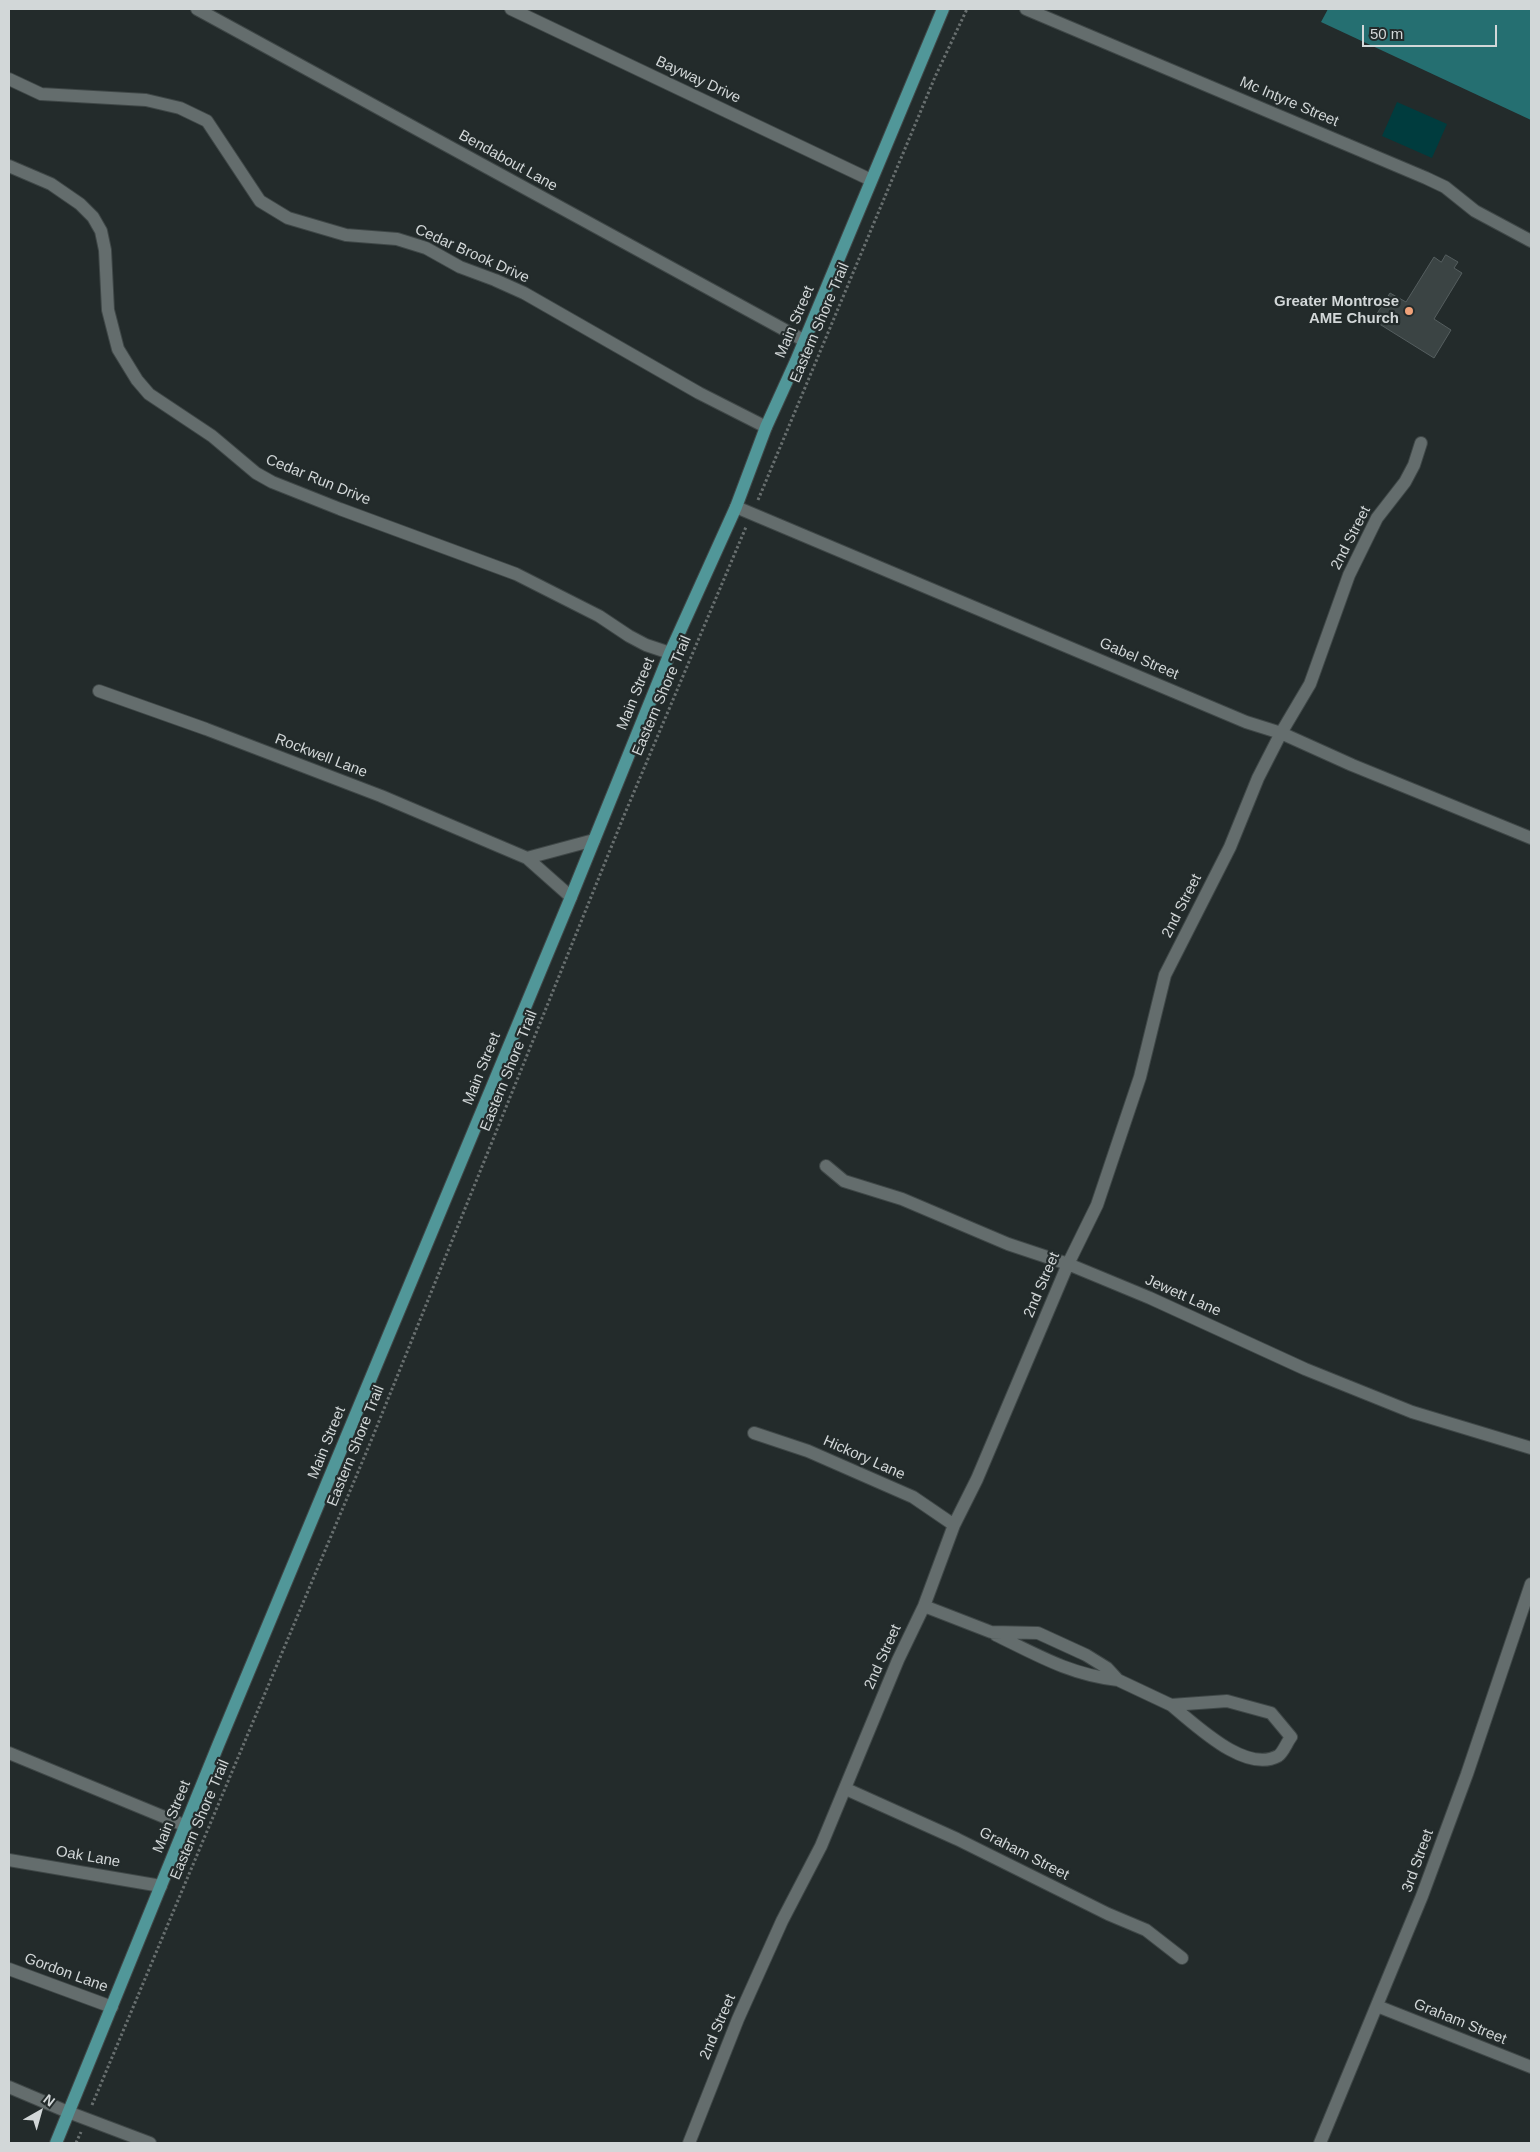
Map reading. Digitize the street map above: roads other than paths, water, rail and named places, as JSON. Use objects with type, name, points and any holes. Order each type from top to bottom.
[{"type":"main road","name":"Main Street","points":[[56,2143],[670,653],[736,507],[766,427],[805,341],[943,9]]},
{"type":"street","name":"Bendabout Lane","points":[[196,9],[805,341]]},
{"type":"street","name":"Bayway Drive","points":[[511,9],[871,180]]},
{"type":"street","name":"Mc Intyre Street","points":[[1026,9],[1426,178],[1445,187],[1474,211],[1531,241]]},
{"type":"street","name":"Cedar Brook Drive","points":[[9,79],[41,94],[146,100],[180,108],[207,122],[260,201],[288,218],[346,235],[397,240],[426,248],[460,267],[524,293],[699,394],[766,427]]},
{"type":"street","name":"Cedar Run Drive","points":[[9,166],[51,184],[80,204],[93,217],[101,231],[105,250],[108,310],[118,349],[137,380],[149,394],[212,436],[256,473],[272,482],[340,509],[516,574],[598,616],[629,636],[670,653]]},
{"type":"street","name":"2nd Street","points":[[690,2143],[738,2019],[782,1921],[821,1846],[898,1660],[924,1606],[954,1525],[977,1479],[1068,1264],[1096,1204],[1140,1076],[1165,976],[1230,846],[1258,778],[1281,732],[1310,684],[1349,575],[1378,518],[1405,482],[1414,465],[1421,443]]},
{"type":"street","name":"Gabel Street","points":[[736,507],[1246,722],[1281,732],[1352,765],[1531,838]]},
{"type":"street","name":"Rockwell Lane","points":[[99,691],[381,796],[527,858],[571,897]]},
{"type":"street","points":[[527,858],[594,840]]},
{"type":"street","name":"Jewett Lane","points":[[826,1166],[844,1181],[902,1199],[1008,1244],[1068,1264],[1150,1298],[1305,1369],[1403,1408],[1531,1448]]},
{"type":"street","name":"Hickory Lane","points":[[754,1433],[808,1451],[913,1497],[954,1525]]},
{"type":"street","name":"3rd Street","points":[[1320,2143],[1422,1896],[1464,1783],[1531,1584]]},
{"type":"street","points":[[924,1606],[992,1632],[1056,1664],[1092,1677],[1118,1680],[1171,1705],[1217,1742],[1244,1757],[1262,1761],[1279,1755],[1290,1737],[1271,1713],[1254,1708],[1227,1701],[1171,1705]]},
{"type":"street","points":[[992,1632],[1038,1634],[1086,1655],[1107,1668],[1118,1680]]},
{"type":"street","points":[[9,1753],[186,1826]]},
{"type":"street","name":"Graham Street","points":[[846,1789],[957,1838],[1108,1914],[1146,1930],[1182,1958]]},
{"type":"street","name":"Oak Lane","points":[[9,1860],[161,1886]]},
{"type":"street","name":"Gordon Lane","points":[[9,1969],[112,2007]]},
{"type":"street","name":"Graham Street","points":[[1377,2006],[1531,2067]]},
{"type":"street","points":[[9,2087],[150,2143]]},
{"type":"place","name":"Greater Montrose AME Church","points":[[1409,311]]}]
